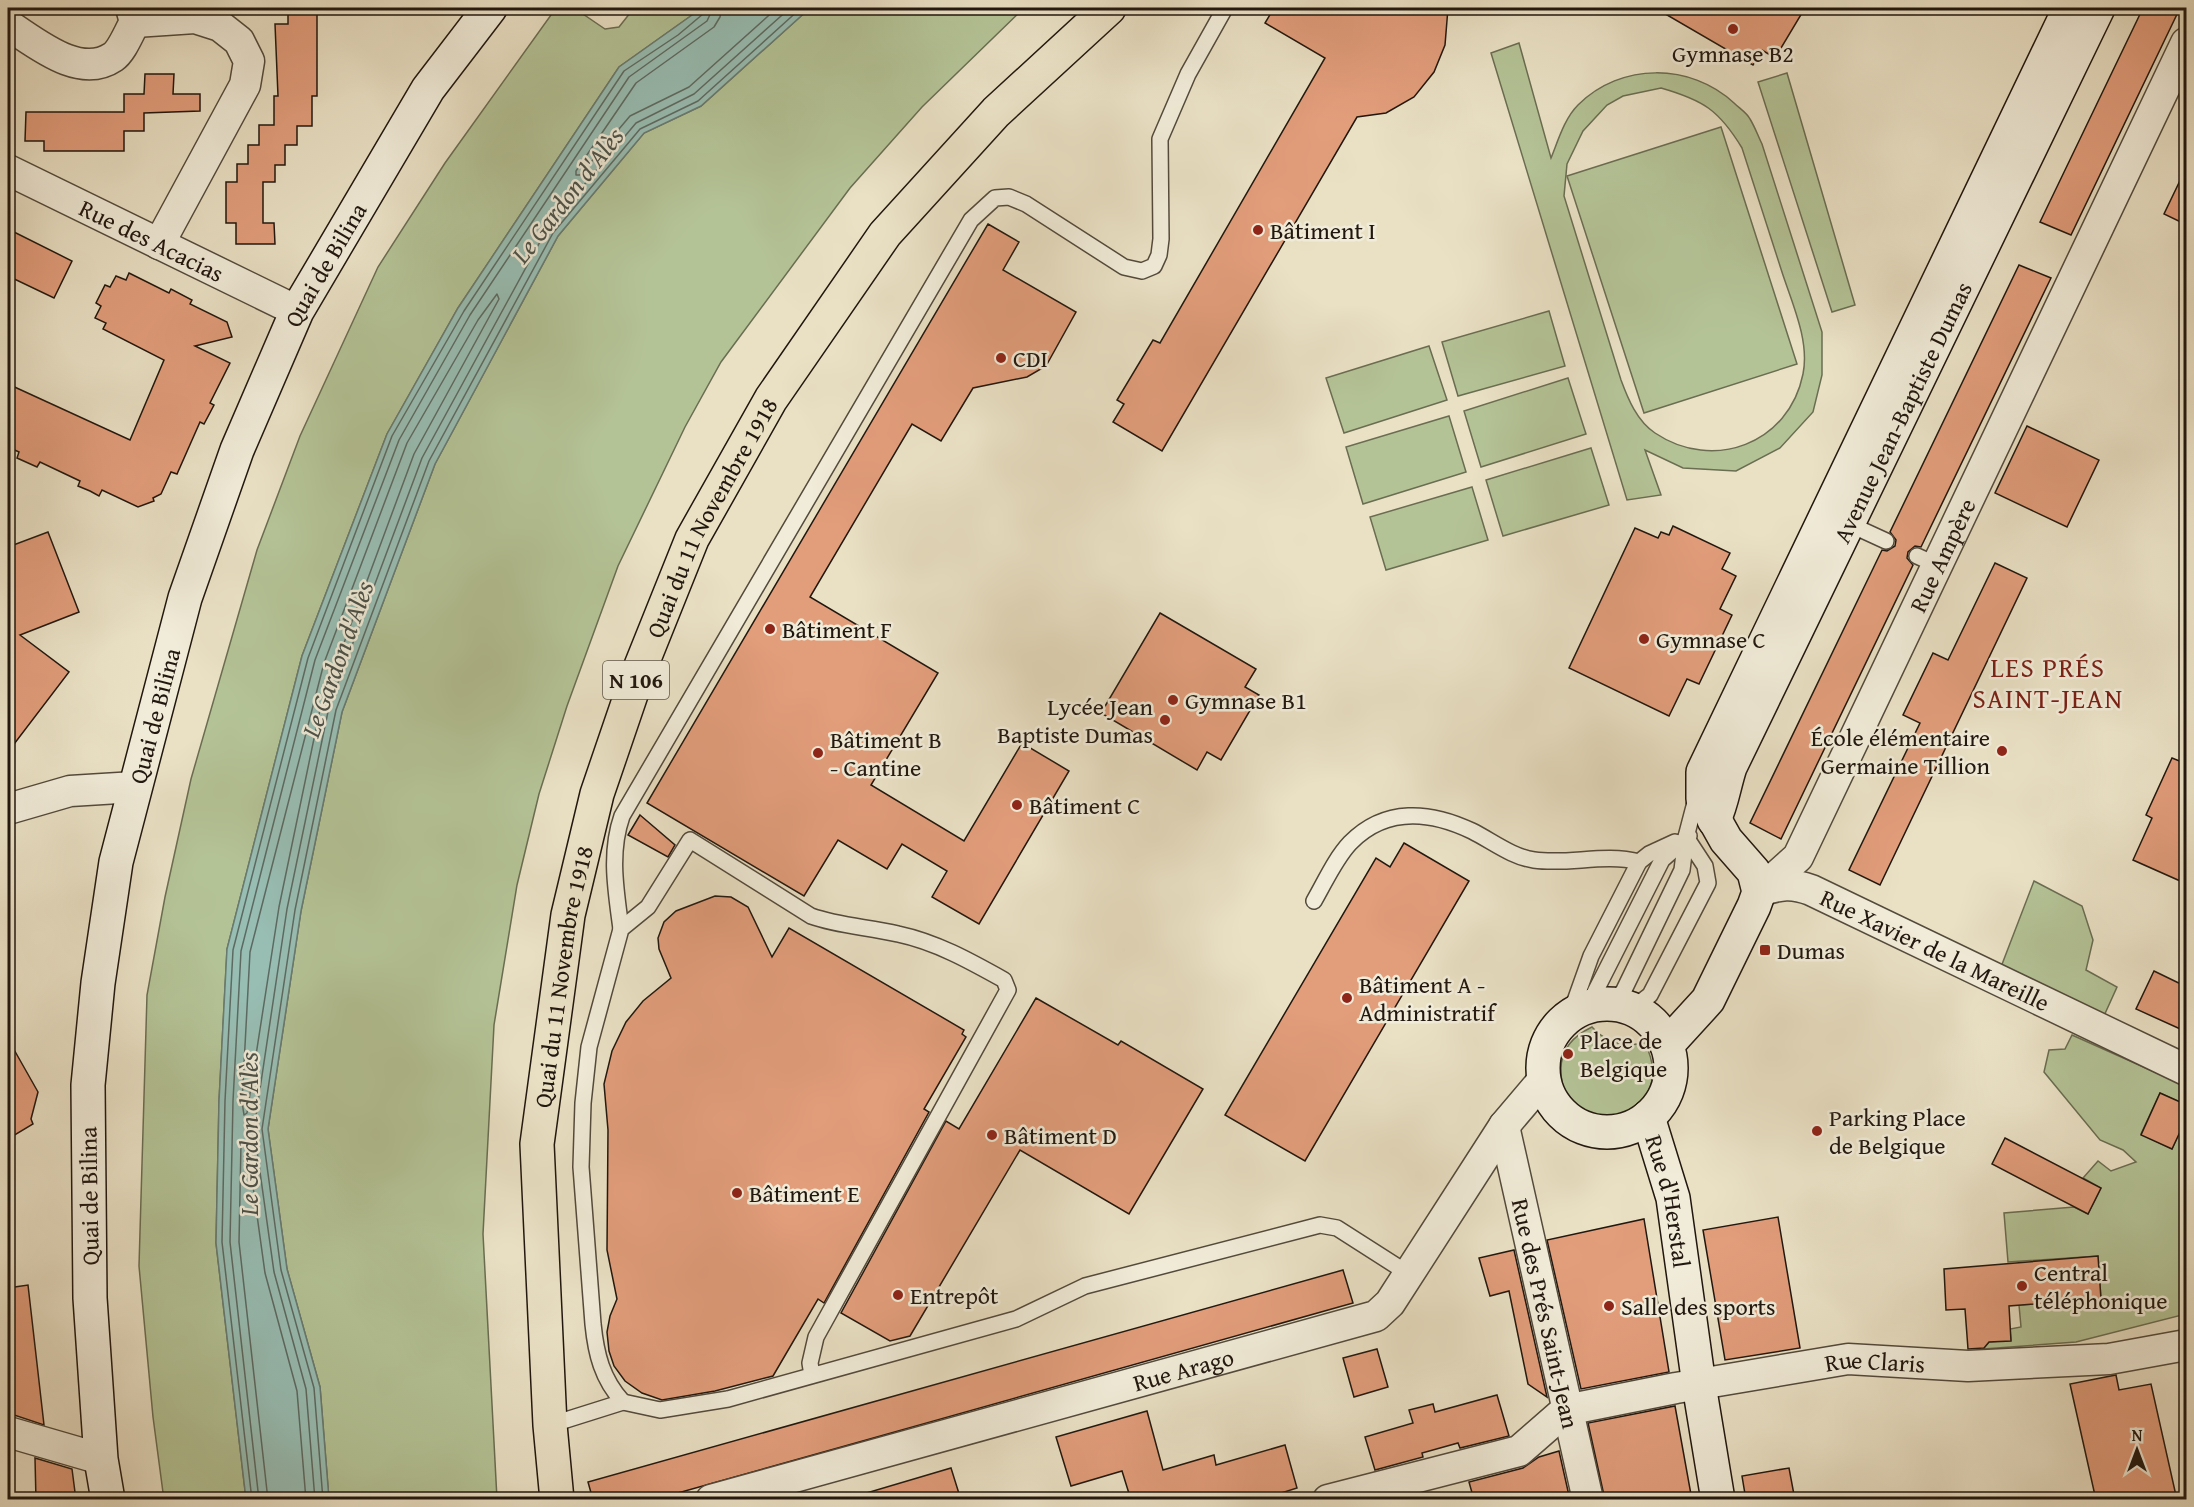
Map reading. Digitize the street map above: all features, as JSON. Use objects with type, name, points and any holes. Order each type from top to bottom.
[{"type":"main road","name":"Quai du 11 Novembre 1918","points":[[557,1500],[550,1425],[537,1144],[568,915],[597,794],[639,671],[692,539],[765,409],[885,234],[996,112],[1109,8]]},
{"type":"street","name":"Quai de Bilina","points":[[108,1500],[101,1459],[90,1298],[88,1085],[98,983],[116,862],[135,787],[188,588],[237,450],[297,311],[428,89],[490,8]]},
{"type":"street","name":"Avenue Jean-Baptiste Dumas","points":[[1714,820],[1703,799],[1703,772],[2070,8]]},
{"type":"street","name":"Avenue Jean-Baptiste Dumas","points":[[1714,820],[1721,804],[1723,786],[1730,767],[2098,8]]},
{"type":"street","points":[[8,25],[70,62],[90,65],[113,57],[133,15],[195,18],[220,26],[239,41],[249,61],[245,85],[159,244]]},
{"type":"street","name":"Rue Ampère","points":[[1667,1044],[1708,1000],[1759,892],[1798,857],[1927,560],[2187,43]]},
{"type":"street","name":"Rue des Acacias","points":[[8,170],[297,311]]},
{"type":"street","points":[[8,808],[70,791],[135,787]]},
{"type":"street","points":[[1714,820],[1726,840],[1754,872],[1759,892]]},
{"type":"street","name":"Rue Xavier de la Mareille","points":[[1759,892],[1780,884],[1794,884],[1811,890],[2187,1070]]},
{"type":"street","points":[[1598,1008],[1646,1017],[1658,1029],[1667,1044],[1671,1072],[1667,1091],[1648,1117],[1626,1130],[1602,1132],[1589,1130],[1565,1117],[1555,1106],[1543,1080],[1542,1065],[1549,1038],[1598,1008]]},
{"type":"street","name":"Rue Arago","points":[[711,1500],[1376,1316],[1390,1303],[1504,1126],[1543,1080]]},
{"type":"street","name":"Rue d'Herstal","points":[[1648,1117],[1673,1198],[1698,1385],[1718,1500]]},
{"type":"street","name":"Rue des Prés Saint-Jean","points":[[1504,1126],[1531,1237],[1566,1410],[1588,1500]]},
{"type":"street","name":"Rue Claris","points":[[1566,1410],[1848,1359],[1968,1366],[2109,1359],[2187,1345]]},
{"type":"street","points":[[1328,1500],[1520,1452],[1566,1410]]},
{"type":"street","points":[[8,1432],[101,1459]]},
{"type":"lane","points":[[623,1402],[610,1388],[603,1375],[596,1348],[581,1167],[583,1102],[590,1047],[621,929],[615,872],[615,837],[621,816],[971,220],[995,198],[1010,197],[1026,204],[1124,267],[1142,271],[1154,266],[1159,255],[1161,240],[1160,139],[1188,74],[1225,8]]},
{"type":"lane","points":[[1849,524],[1886,541]]},
{"type":"lane","name":"Avenue Jean-Baptiste Dumas","points":[[1598,1008],[1623,992],[1682,870],[1686,837],[1703,772]]},
{"type":"lane","points":[[1314,901],[1349,844],[1372,826],[1397,816],[1415,814],[1449,821],[1518,856],[1534,860],[1622,859],[1639,862]]},
{"type":"lane","points":[[1598,1008],[1591,956],[1639,862],[1649,854],[1686,837],[1714,820]]},
{"type":"lane","points":[[1598,1008],[1646,1000],[1708,883],[1705,866],[1686,837]]},
{"type":"lane","points":[[1598,1008],[1662,860],[1686,837]]},
{"type":"lane","points":[[621,929],[648,907],[690,840],[811,916],[829,922],[897,934],[935,945],[1004,980],[1008,990],[816,1337],[810,1363],[812,1375]]},
{"type":"lane","points":[[550,1425],[623,1402],[660,1410],[728,1399],[1016,1319],[1085,1286],[1320,1225],[1337,1228],[1409,1274]]},
{"type":"green space","points":[[556,8],[574,8],[605,29],[619,27],[634,8],[702,8],[619,67],[458,308],[387,434],[302,656],[227,949],[219,1101],[216,1243],[246,1499],[164,1500],[153,1417],[139,1266],[147,995],[165,897],[191,779],[257,550],[300,436],[378,267],[445,163]]},
{"type":"green space","points":[[810,8],[1024,8],[922,107],[850,188],[721,362],[685,427],[618,566],[567,706],[539,794],[517,885],[494,1025],[483,1234],[497,1499],[329,1499],[320,1387],[287,1269],[268,1129],[301,911],[342,712],[435,464],[558,236],[644,133],[701,106]]},
{"type":"green space","points":[[1519,43],[1551,158],[1565,123],[1578,105],[1595,91],[1614,81],[1635,75],[1656,73],[1698,80],[1717,90],[1749,117],[1762,144],[1822,332],[1822,375],[1813,412],[1780,448],[1736,471],[1683,468],[1645,450],[1661,495],[1627,500],[1491,53]],"holes":[[[1661,88],[1688,97],[1709,108],[1726,124],[1742,148],[1802,334],[1803,374],[1795,398],[1782,418],[1765,434],[1746,444],[1724,450],[1701,450],[1677,445],[1649,428],[1634,409],[1621,380],[1564,196],[1567,164],[1583,131],[1607,105],[1623,96]]]},
{"type":"green space","points":[[1787,73],[1855,305],[1832,312],[1758,82]]},
{"type":"green space","points":[[1721,127],[1797,364],[1644,413],[1567,176]]},
{"type":"green space","points":[[1549,311],[1565,366],[1458,396],[1442,342]]},
{"type":"green space","points":[[1429,346],[1447,400],[1344,433],[1326,378]]},
{"type":"green space","points":[[1568,378],[1586,434],[1481,467],[1464,411]]},
{"type":"green space","points":[[1449,416],[1466,472],[1363,504],[1346,447]]},
{"type":"green space","points":[[1591,448],[1609,505],[1503,536],[1486,480]]},
{"type":"green space","points":[[1472,487],[1488,540],[1386,570],[1370,517]]},
{"type":"green space","points":[[2034,881],[2082,906],[2093,940],[2086,970],[2117,987],[2103,1018],[2001,967]]},
{"type":"green space","points":[[1592,1027],[1603,1037],[1616,1042],[1645,1043],[1653,1070],[1648,1092],[1635,1107],[1617,1115],[1597,1116],[1579,1108],[1566,1093],[1561,1069],[1563,1055],[1575,1038]]},
{"type":"green space","points":[[2072,1035],[2186,1086],[2186,1105],[2160,1093],[2141,1134],[2172,1149],[2186,1117],[2186,1314],[2076,1342],[1983,1349],[1989,1342],[2011,1340],[2010,1329],[2021,1327],[2019,1305],[2101,1299],[2098,1256],[2008,1262],[2004,1213],[2074,1207],[2088,1214],[2101,1188],[2083,1178],[2098,1161],[2111,1171],[2136,1162],[2123,1150],[2100,1140],[2044,1072],[2049,1050],[2065,1049]]},
{"type":"water","name":"Le Gardon d'Alès","points":[[702,8],[810,8],[701,106],[644,133],[558,236],[435,464],[342,712],[301,911],[268,1129],[287,1269],[320,1387],[329,1499],[246,1499],[216,1243],[219,1101],[227,949],[302,656],[387,434],[458,308],[619,67]]},
{"type":"building","points":[[288,8],[317,8],[317,96],[312,96],[312,126],[297,126],[297,145],[285,145],[285,165],[275,165],[275,182],[263,182],[263,223],[274,223],[275,244],[236,244],[236,223],[226,223],[226,182],[237,182],[237,164],[248,164],[248,145],[259,145],[259,125],[274,125],[274,96],[278,96],[275,24],[288,24]]},
{"type":"building","name":"Bâtiment I","points":[[1274,8],[1448,8],[1445,45],[1434,72],[1414,97],[1386,113],[1357,117],[1162,451],[1113,422],[1124,404],[1117,400],[1153,340],[1160,343],[1325,58],[1265,23]]},
{"type":"building","name":"Gymnase B2","points":[[1655,8],[1805,8],[1775,58],[1762,50],[1753,65]]},
{"type":"building","points":[[2143,8],[2180,8],[2071,235],[2040,222]]},
{"type":"building","points":[[145,74],[174,74],[173,94],[200,94],[200,111],[144,113],[144,131],[124,131],[124,151],[44,151],[44,141],[25,141],[26,112],[124,112],[124,94],[144,94]]},
{"type":"building","points":[[2187,166],[2187,225],[2164,214]]},
{"type":"building","points":[[988,224],[1019,242],[1003,270],[1076,312],[1046,366],[1027,377],[973,388],[941,441],[912,424],[810,597],[938,673],[871,785],[964,841],[1022,743],[1069,771],[979,924],[932,897],[947,871],[902,844],[887,869],[838,840],[804,896],[647,803]]},
{"type":"building","points":[[8,229],[72,261],[54,298],[8,276]]},
{"type":"building","points":[[2019,265],[2051,278],[1921,547],[1915,546],[1908,552],[1907,558],[1913,565],[1781,839],[1750,823],[1882,550],[1887,551],[1895,546],[1896,540],[1890,532]]},
{"type":"building","points":[[129,273],[169,293],[171,289],[192,300],[190,304],[227,322],[232,337],[195,346],[230,363],[210,403],[214,405],[204,424],[200,422],[177,474],[171,472],[161,494],[153,498],[154,501],[138,507],[102,490],[99,496],[78,486],[80,481],[40,462],[37,467],[17,458],[19,452],[8,447],[8,384],[130,440],[164,360],[103,329],[106,323],[95,318],[101,306],[96,303],[105,285],[110,287],[116,276],[126,280]]},
{"type":"building","points":[[2027,426],[2099,460],[2067,527],[1995,493]]},
{"type":"building","name":"Gymnase C","points":[[1673,526],[1730,553],[1722,569],[1736,576],[1720,609],[1732,615],[1699,684],[1687,679],[1669,716],[1569,668],[1635,528],[1658,538],[1661,532],[1669,535]]},
{"type":"building","points":[[48,532],[79,612],[20,635],[69,672],[8,752],[8,653],[14,613],[8,598],[8,547]]},
{"type":"building","points":[[1995,563],[2027,578],[1880,885],[1849,870],[1920,723],[1903,715],[1933,653],[1948,660]]},
{"type":"building","name":"Gymnase B1","points":[[1160,613],[1256,669],[1245,687],[1259,695],[1221,760],[1207,752],[1197,770],[1101,713]]},
{"type":"building","points":[[2172,758],[2187,764],[2187,884],[2133,860],[2152,818],[2146,815]]},
{"type":"building","points":[[640,815],[675,845],[668,857],[628,835]]},
{"type":"building","name":"Bâtiment A - Administratif","points":[[1404,843],[1469,881],[1305,1161],[1225,1115],[1376,858],[1390,867]]},
{"type":"building","name":"Bâtiment E","points":[[715,896],[731,897],[748,907],[772,957],[789,928],[964,1030],[962,1034],[966,1037],[924,1109],[929,1112],[824,1303],[818,1299],[773,1376],[715,1391],[662,1400],[642,1393],[625,1381],[614,1366],[609,1351],[607,1332],[617,1299],[607,1250],[608,1130],[604,1084],[612,1051],[626,1022],[643,1001],[671,978],[659,949],[658,938],[664,922],[676,911]]},
{"type":"building","points":[[2154,971],[2187,987],[2187,1032],[2136,1009]]},
{"type":"building","points":[[1036,998],[1118,1045],[1121,1041],[1203,1089],[1129,1214],[1020,1150],[910,1336],[890,1341],[841,1313],[946,1121],[959,1129]]},
{"type":"building","points":[[8,1039],[38,1092],[31,1119],[33,1124],[8,1139]]},
{"type":"building","points":[[2160,1093],[2187,1105],[2187,1117],[2172,1149],[2141,1135]]},
{"type":"building","points":[[2005,1138],[2101,1188],[2088,1214],[1992,1164]]},
{"type":"building","points":[[1778,1217],[1800,1348],[1725,1360],[1703,1230]]},
{"type":"building","name":"Salle des sports","points":[[1644,1219],[1669,1372],[1581,1389],[1547,1240]]},
{"type":"building","points":[[1514,1250],[1547,1397],[1528,1384],[1509,1291],[1490,1296],[1479,1258]]},
{"type":"building","name":"Central téléphonique","points":[[2098,1256],[2101,1299],[2009,1306],[2011,1341],[1989,1342],[1984,1348],[1968,1349],[1965,1309],[1946,1310],[1944,1269]]},
{"type":"building","points":[[1343,1270],[1353,1303],[653,1500],[593,1500],[588,1482]]},
{"type":"building","points":[[28,1285],[44,1425],[8,1413],[8,1288]]},
{"type":"building","points":[[1377,1349],[1388,1387],[1354,1397],[1343,1358]]},
{"type":"building","points":[[2116,1375],[2119,1390],[2151,1384],[2177,1500],[2096,1500],[2070,1384]]},
{"type":"building","points":[[1497,1395],[1509,1436],[1460,1448],[1458,1443],[1422,1453],[1423,1457],[1375,1470],[1365,1437],[1413,1423],[1409,1410],[1433,1404],[1435,1412]]},
{"type":"building","points":[[1675,1406],[1692,1500],[1605,1500],[1588,1423]]},
{"type":"building","points":[[1147,1411],[1163,1470],[1214,1455],[1216,1465],[1285,1445],[1297,1488],[1259,1500],[1131,1500],[1122,1471],[1071,1486],[1056,1437]]},
{"type":"building","points":[[1559,1451],[1570,1500],[1546,1500],[1545,1493],[1514,1500],[1474,1500],[1469,1482],[1523,1468],[1539,1457]]},
{"type":"building","points":[[35,1458],[72,1469],[76,1500],[36,1500]]},
{"type":"building","points":[[951,1468],[961,1500],[864,1500],[863,1494]]},
{"type":"building","points":[[1789,1468],[1795,1500],[1746,1500],[1742,1476]]},
{"type":"place","name":"Gymnase B2","points":[[1733,29]]},
{"type":"place","name":"Bâtiment I","points":[[1258,230]]},
{"type":"place","name":"CDI","points":[[1001,358]]},
{"type":"place","name":"Bâtiment F","points":[[770,629]]},
{"type":"place","name":"Gymnase C","points":[[1644,639]]},
{"type":"place","name":"Gymnase B1","points":[[1173,700]]},
{"type":"place","name":"Lycée Jean Baptiste Dumas","points":[[1165,720]]},
{"type":"place","name":"École élémentaire Germaine Tillion","points":[[2002,751]]},
{"type":"place","name":"Bâtiment B - Cantine","points":[[818,753]]},
{"type":"place","name":"Bâtiment C","points":[[1017,805]]},
{"type":"place","name":"Dumas","points":[[1765,950]]},
{"type":"place","name":"Bâtiment A - Administratif","points":[[1347,998]]},
{"type":"place","name":"Place de Belgique","points":[[1568,1054]]},
{"type":"place","name":"Parking Place de Belgique","points":[[1817,1131]]},
{"type":"place","name":"Bâtiment D","points":[[992,1135]]},
{"type":"place","name":"Bâtiment E","points":[[737,1193]]},
{"type":"place","name":"Central téléphonique","points":[[2022,1286]]},
{"type":"place","name":"Entrepôt","points":[[898,1295]]},
{"type":"place","name":"Salle des sports","points":[[1609,1306]]},
{"type":"district","name":"LES PRÉS SAINT-JEAN","points":[[2048,682]]}]
